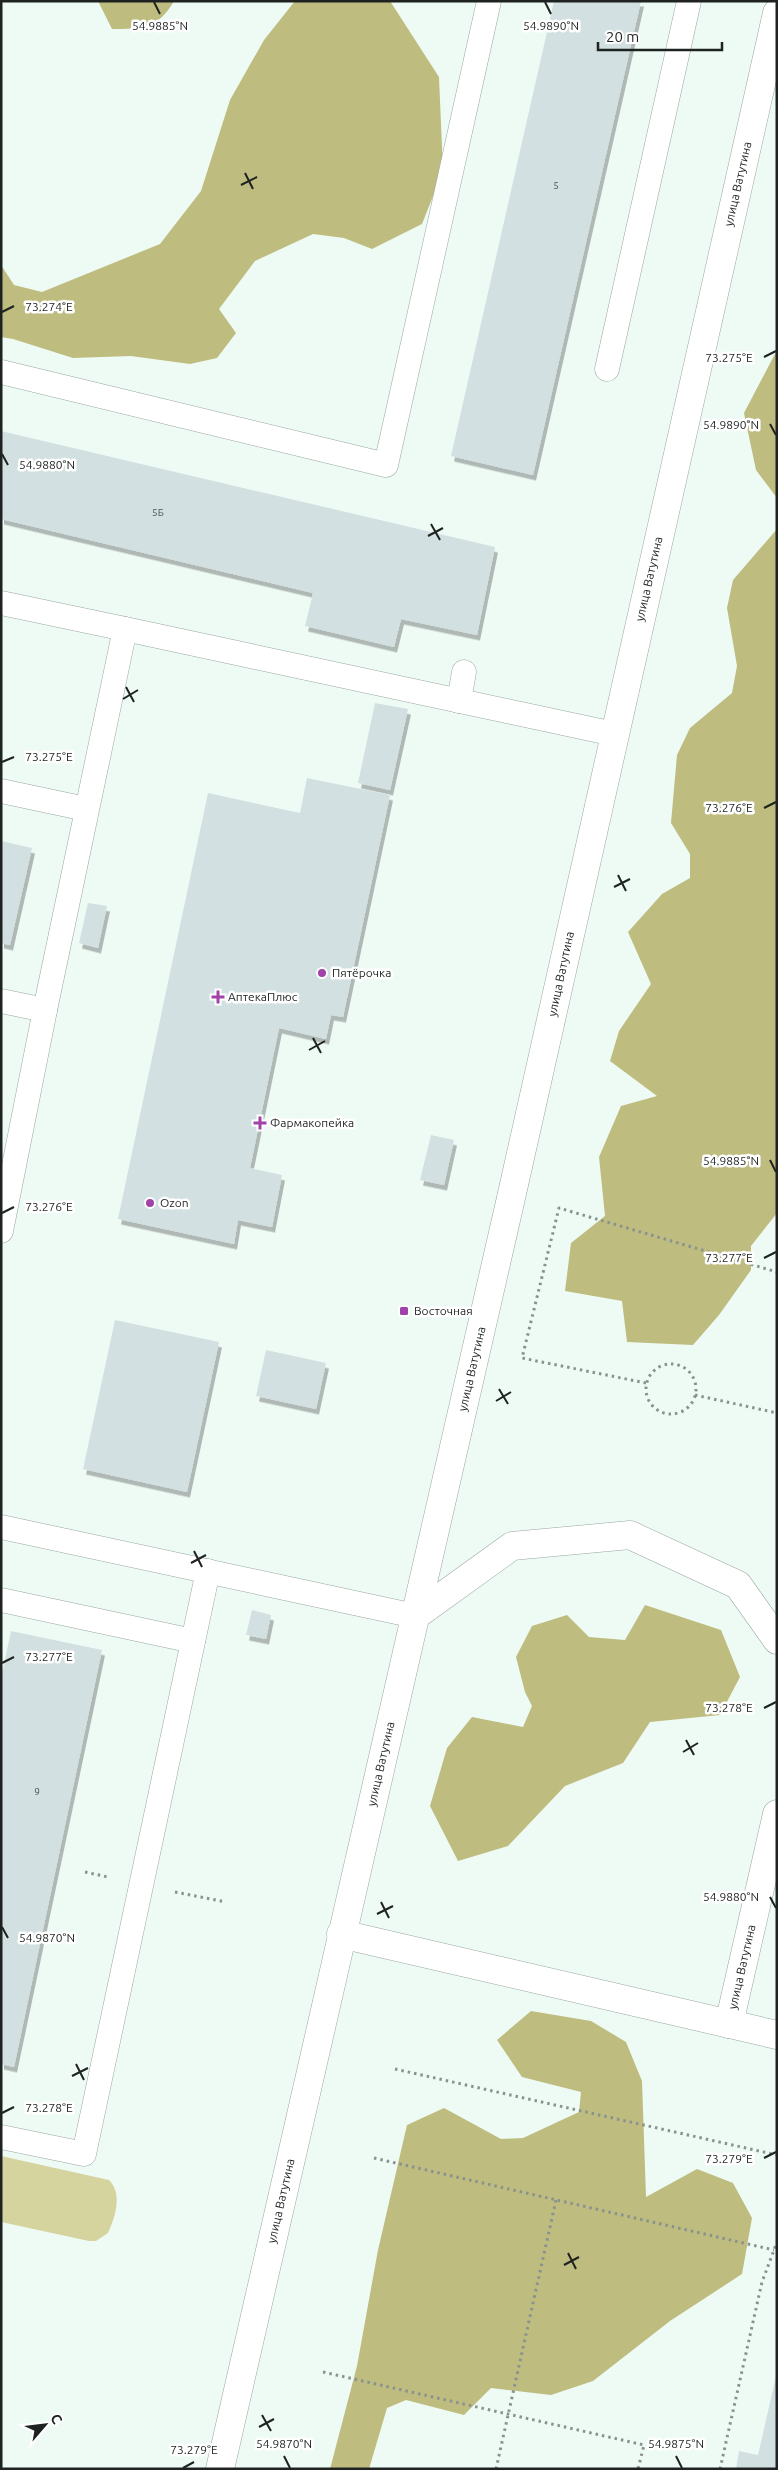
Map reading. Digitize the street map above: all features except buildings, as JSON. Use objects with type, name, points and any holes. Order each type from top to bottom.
[{"type":"main road","name":"улица Ватутина","points":[[220,2469],[512,1198],[614,734],[777,13]]},
{"type":"main road","points":[[415,1616],[512,1546],[630,1534],[738,1585],[777,1640]]},
{"type":"main road","name":"улица Ватутина","points":[[342,1934],[729,2024],[777,1814]]},
{"type":"main road","points":[[729,2024],[777,2035]]},
{"type":"lane","points":[[1,372],[386,465],[489,1]]},
{"type":"lane","points":[[607,368],[689,1]]},
{"type":"lane","points":[[1,603],[614,734]]},
{"type":"lane","points":[[1,1231],[44,1010],[125,629]]},
{"type":"lane","points":[[458,700],[464,672]]},
{"type":"lane","points":[[1,791],[86,809]]},
{"type":"lane","points":[[1,1001],[44,1010]]},
{"type":"lane","points":[[1,1527],[415,1616]]},
{"type":"lane","points":[[1,2137],[84,2154],[208,1571]]},
{"type":"lane","points":[[1,1600],[193,1641]]},
{"type":"path","points":[[646,1383],[522,1358],[559,1208],[777,1272]]},
{"type":"path","points":[[666,1364],[676,1364],[685,1368],[692,1375],[695,1395],[685,1410],[675,1414],[665,1414],[656,1410],[649,1402],[646,1383],[650,1374],[657,1368],[666,1364]]},
{"type":"path","points":[[695,1395],[777,1414]]},
{"type":"path","points":[[395,2069],[777,2155]]},
{"type":"path","points":[[374,2158],[774,2250]]},
{"type":"path","points":[[496,2469],[556,2200]]},
{"type":"path","points":[[720,2469],[762,2282],[777,2242]]},
{"type":"path","points":[[323,2372],[644,2445],[638,2469]]},
{"type":"shaded area","points":[[98,1],[174,1],[162,17],[148,26],[132,29],[112,29]]},
{"type":"shaded area","points":[[295,1],[390,1],[439,77],[443,171],[422,224],[372,249],[344,238],[313,234],[255,261],[219,309],[236,333],[217,358],[190,364],[131,356],[73,358],[1,337],[1,265],[14,285],[42,292],[160,244],[201,191],[230,100],[264,40]]},
{"type":"shaded area","points":[[777,350],[777,498],[756,470],[744,413]]},
{"type":"shaded area","points":[[777,529],[777,1213],[751,1246],[751,1270],[719,1315],[693,1345],[627,1342],[622,1301],[565,1291],[571,1243],[605,1216],[599,1157],[621,1106],[657,1096],[610,1061],[619,1031],[651,984],[628,932],[662,894],[690,878],[690,854],[671,823],[677,755],[690,728],[732,693],[737,666],[727,608],[733,580]]},
{"type":"shaded area","points":[[645,1605],[721,1630],[740,1677],[720,1715],[650,1722],[623,1763],[565,1786],[508,1846],[458,1861],[430,1806],[447,1748],[472,1717],[523,1727],[532,1706],[525,1692],[516,1657],[532,1626],[567,1615],[589,1637],[625,1640]]},
{"type":"shaded area","points":[[531,2011],[591,2021],[626,2042],[642,2081],[646,2197],[697,2169],[733,2183],[752,2218],[742,2274],[670,2321],[593,2381],[551,2395],[491,2388],[464,2415],[406,2400],[387,2408],[369,2469],[330,2469],[357,2366],[378,2250],[407,2125],[444,2108],[501,2139],[523,2138],[579,2112],[581,2092],[522,2077],[497,2040]]},
{"type":"shaded area","points":[[1,2156],[109,2180],[116,2192],[117,2199],[115,2213],[108,2233],[96,2241],[89,2241],[1,2222]]},
{"type":"place","name":"Пятёрочка","points":[[322,973]]},
{"type":"place","name":"АптекаПлюс","points":[[218,997]]},
{"type":"place","name":"Фармакопейка","points":[[260,1123]]},
{"type":"place","name":"Ozon","points":[[150,1203]]},
{"type":"place","name":"Восточная","points":[[404,1311]]}]
